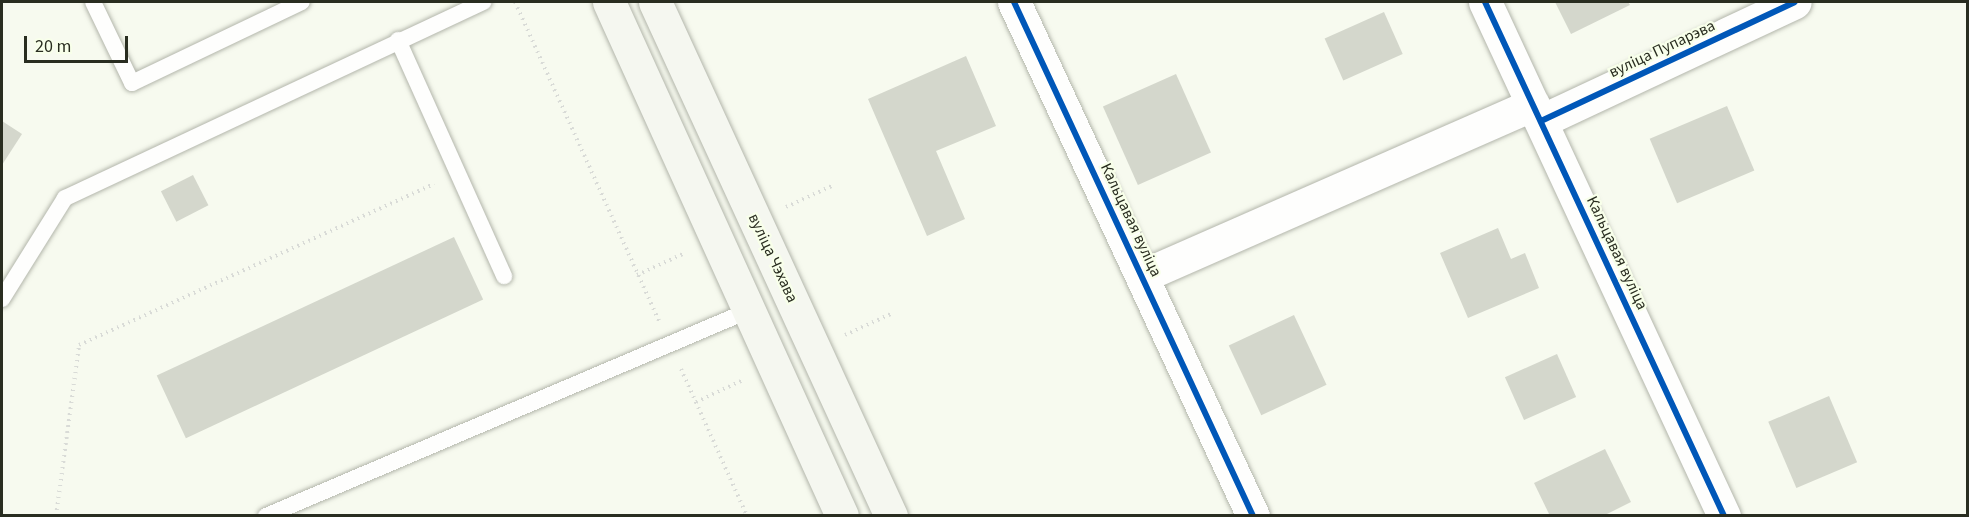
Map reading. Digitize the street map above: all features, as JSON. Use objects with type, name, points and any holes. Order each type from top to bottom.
[{"type":"main road","points":[[609,2],[842,516]]},
{"type":"main road","name":"вуліца Чэхава","points":[[655,2],[891,516]]},
{"type":"street","name":"Кальцавая вуліца","points":[[1014,2],[1253,516]]},
{"type":"street","name":"Кальцавая вуліца","points":[[1485,2],[1724,516]]},
{"type":"street","name":"вуліца Пупарэва","points":[[1142,276],[1795,2]]},
{"type":"lane","points":[[93,2],[132,83],[302,2]]},
{"type":"lane","points":[[2,299],[65,198],[483,2]]},
{"type":"lane","points":[[398,40],[504,276]]},
{"type":"lane","points":[[266,516],[750,310]]},
{"type":"path","points":[[515,2],[747,516]]},
{"type":"path","points":[[56,516],[79,345],[457,174]]},
{"type":"path","points":[[780,209],[834,185]]},
{"type":"path","points":[[637,274],[689,251]]},
{"type":"path","points":[[839,338],[894,313]]},
{"type":"path","points":[[696,402],[755,375]]},
{"type":"building","points":[[1555,2],[1628,2],[1630,5],[1571,34]]},
{"type":"building","points":[[1384,12],[1403,54],[1343,80],[1325,38]]},
{"type":"building","points":[[966,56],[996,126],[936,151],[965,219],[927,236],[868,99]]},
{"type":"building","points":[[1176,74],[1211,153],[1138,185],[1103,107]]},
{"type":"building","points":[[1727,106],[1754,170],[1677,203],[1650,139]]},
{"type":"building","points":[[2,121],[22,134],[2,165]]},
{"type":"building","points":[[193,175],[208,205],[176,222],[161,191]]},
{"type":"building","points":[[1498,228],[1511,259],[1525,253],[1539,288],[1468,318],[1440,253]]},
{"type":"building","points":[[454,237],[483,300],[186,438],[157,376]]},
{"type":"building","points":[[1294,315],[1327,385],[1261,415],[1229,345]]},
{"type":"building","points":[[1557,354],[1576,397],[1524,420],[1505,377]]},
{"type":"building","points":[[1829,396],[1857,462],[1796,488],[1768,422]]},
{"type":"building","points":[[1605,449],[1631,502],[1603,516],[1550,516],[1534,483]]},
{"type":"cycle path","points":[[1014,2],[1253,516]]},
{"type":"cycle path","points":[[1485,2],[1724,516]]},
{"type":"cycle path","points":[[1541,121],[1795,2]]}]
